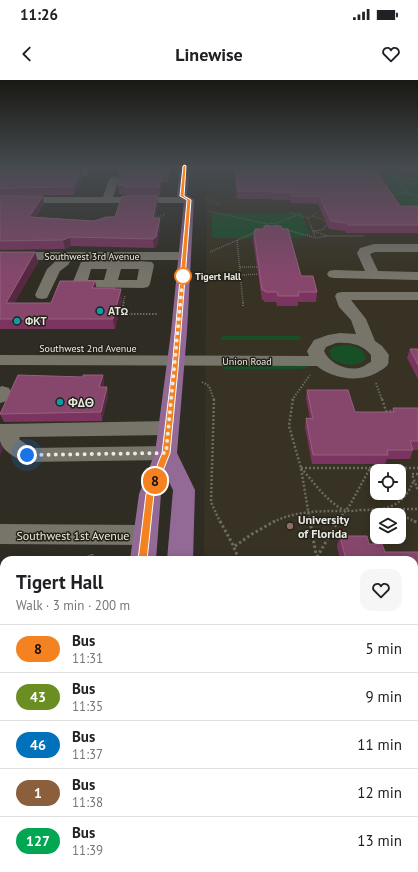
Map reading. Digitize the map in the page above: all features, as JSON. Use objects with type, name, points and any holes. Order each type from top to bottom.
[{"type":"main road","points":[[143,556],[150,494],[166,453],[189,203]]},
{"type":"main road","points":[[166,453],[184,490],[180,556]]},
{"type":"street","points":[[56,203],[109,203]]},
{"type":"street","points":[[370,276],[364,254],[365,251],[374,248],[418,248]]},
{"type":"street","name":"Southwest 3rd Avenue","points":[[0,256],[66,256],[117,260],[185,256]]},
{"type":"street","points":[[42,295],[54,269],[64,262],[66,256]]},
{"type":"street","points":[[110,284],[117,260]]},
{"type":"street","points":[[117,260],[147,265],[143,284],[110,284],[79,284],[86,265],[117,260]]},
{"type":"street","points":[[335,277],[360,279],[370,276],[418,276]]},
{"type":"street","points":[[340,327],[347,307],[342,296],[418,296]]},
{"type":"street","name":"Union Road","points":[[347,307],[358,319],[368,344]]},
{"type":"street","name":"Union Road","points":[[176,354],[316,360],[328,367],[344,372],[358,373],[375,368],[380,359],[377,350],[358,340],[340,327],[327,340],[321,342],[316,360]]},
{"type":"street","name":"Southwest 2nd Avenue","points":[[0,348],[176,354]]},
{"type":"street","name":"Southwest 2nd Avenue","points":[[0,360],[176,354]]},
{"type":"street","points":[[166,453],[27,455],[12,444],[6,431],[168,428]]},
{"type":"street","name":"Southwest 1st Avenue","points":[[0,534],[146,535]]},
{"type":"path","points":[[209,211],[222,212],[267,224],[275,224],[297,214]]},
{"type":"path","points":[[290,212],[308,218],[317,212]]},
{"type":"path","points":[[312,216],[322,219],[327,224],[325,228],[313,231]]},
{"type":"path","points":[[267,224],[266,226],[268,227],[276,227],[316,238],[308,218]]},
{"type":"path","points":[[275,224],[277,226],[276,227]]},
{"type":"path","points":[[210,252],[262,230]]},
{"type":"path","points":[[313,231],[327,236]]},
{"type":"path","points":[[237,240],[243,306]]},
{"type":"path","points":[[240,267],[258,267]]},
{"type":"path","points":[[240,275],[261,274],[260,271]]},
{"type":"path","points":[[125,314],[157,314]]},
{"type":"path","points":[[316,360],[292,400],[289,426],[301,468],[316,556]]},
{"type":"path","points":[[202,382],[209,386],[214,397],[211,502],[215,513],[235,546],[238,556]]},
{"type":"path","points":[[375,382],[386,411],[399,411]]},
{"type":"path","points":[[301,468],[370,468],[362,485],[332,529],[318,556]]},
{"type":"path","points":[[301,468],[326,495],[340,508],[346,510]]},
{"type":"path","points":[[416,468],[417,474],[412,474],[418,491]]},
{"type":"path","points":[[390,508],[403,500],[409,494],[414,480]]},
{"type":"path","points":[[235,546],[256,530],[283,518],[308,511],[370,509]]},
{"type":"path","points":[[406,509],[418,509]]},
{"type":"path","points":[[406,517],[418,523]]},
{"type":"shaded area","name":"University of Florida","points":[[207,203],[418,203],[418,556],[204,556]]},
{"type":"green space","points":[[401,203],[418,203],[418,205],[402,205]]},
{"type":"green space","points":[[212,213],[302,213],[310,235],[299,238],[212,238]]},
{"type":"green space","points":[[299,336],[302,340],[222,340],[221,337]]},
{"type":"green space","points":[[337,346],[354,346],[363,351],[366,358],[359,364],[349,365],[331,358],[329,351],[331,349]]},
{"type":"green space","points":[[224,365],[307,365],[308,368],[224,369]]},
{"type":"building","points":[[0,203],[38,203],[29,217],[94,221],[106,217],[115,217],[120,203],[156,203],[153,218],[160,218],[156,237],[153,239],[70,237],[63,240],[0,241]]},
{"type":"building","points":[[322,203],[398,203],[400,206],[418,206],[418,225],[348,225],[347,223],[331,221]]},
{"type":"building","name":"Tigert Hall","points":[[264,226],[281,226],[282,229],[288,229],[301,276],[313,276],[317,292],[298,292],[299,296],[278,296],[277,292],[265,292],[265,290],[262,290],[254,231],[256,231],[255,229],[264,229]]},
{"type":"building","points":[[0,252],[35,252],[6,303],[51,303],[60,281],[95,281],[92,288],[121,289],[113,319],[0,319]]},
{"type":"building","points":[[410,349],[418,349],[418,365]]},
{"type":"building","name":"ΦΔΘ","points":[[18,375],[83,377],[83,375],[103,375],[99,387],[107,387],[101,412],[0,414]]},
{"type":"building","points":[[307,390],[348,390],[355,412],[394,412],[393,408],[418,408],[418,441],[410,441],[413,450],[387,450],[388,455],[313,455],[306,418],[313,419]]},
{"type":"building","points":[[340,536],[367,536],[369,544],[382,544],[385,552],[418,552],[418,556],[345,556]]},
{"type":"bus line","name":"8","points":[[143,556],[150,494],[166,453],[180,321],[189,203]]},
{"type":"place","name":"Tigert Hall","points":[[183,276]]},
{"type":"place","name":"ΑΤΩ","points":[[100,311]]},
{"type":"place","name":"ΦΚΤ","points":[[17,321]]},
{"type":"place","name":"ΦΔΘ","points":[[60,402]]},
{"type":"place","name":"University of Florida","points":[[290,526]]},
{"type":"route","points":[[27,455],[166,453],[183,276]]}]
